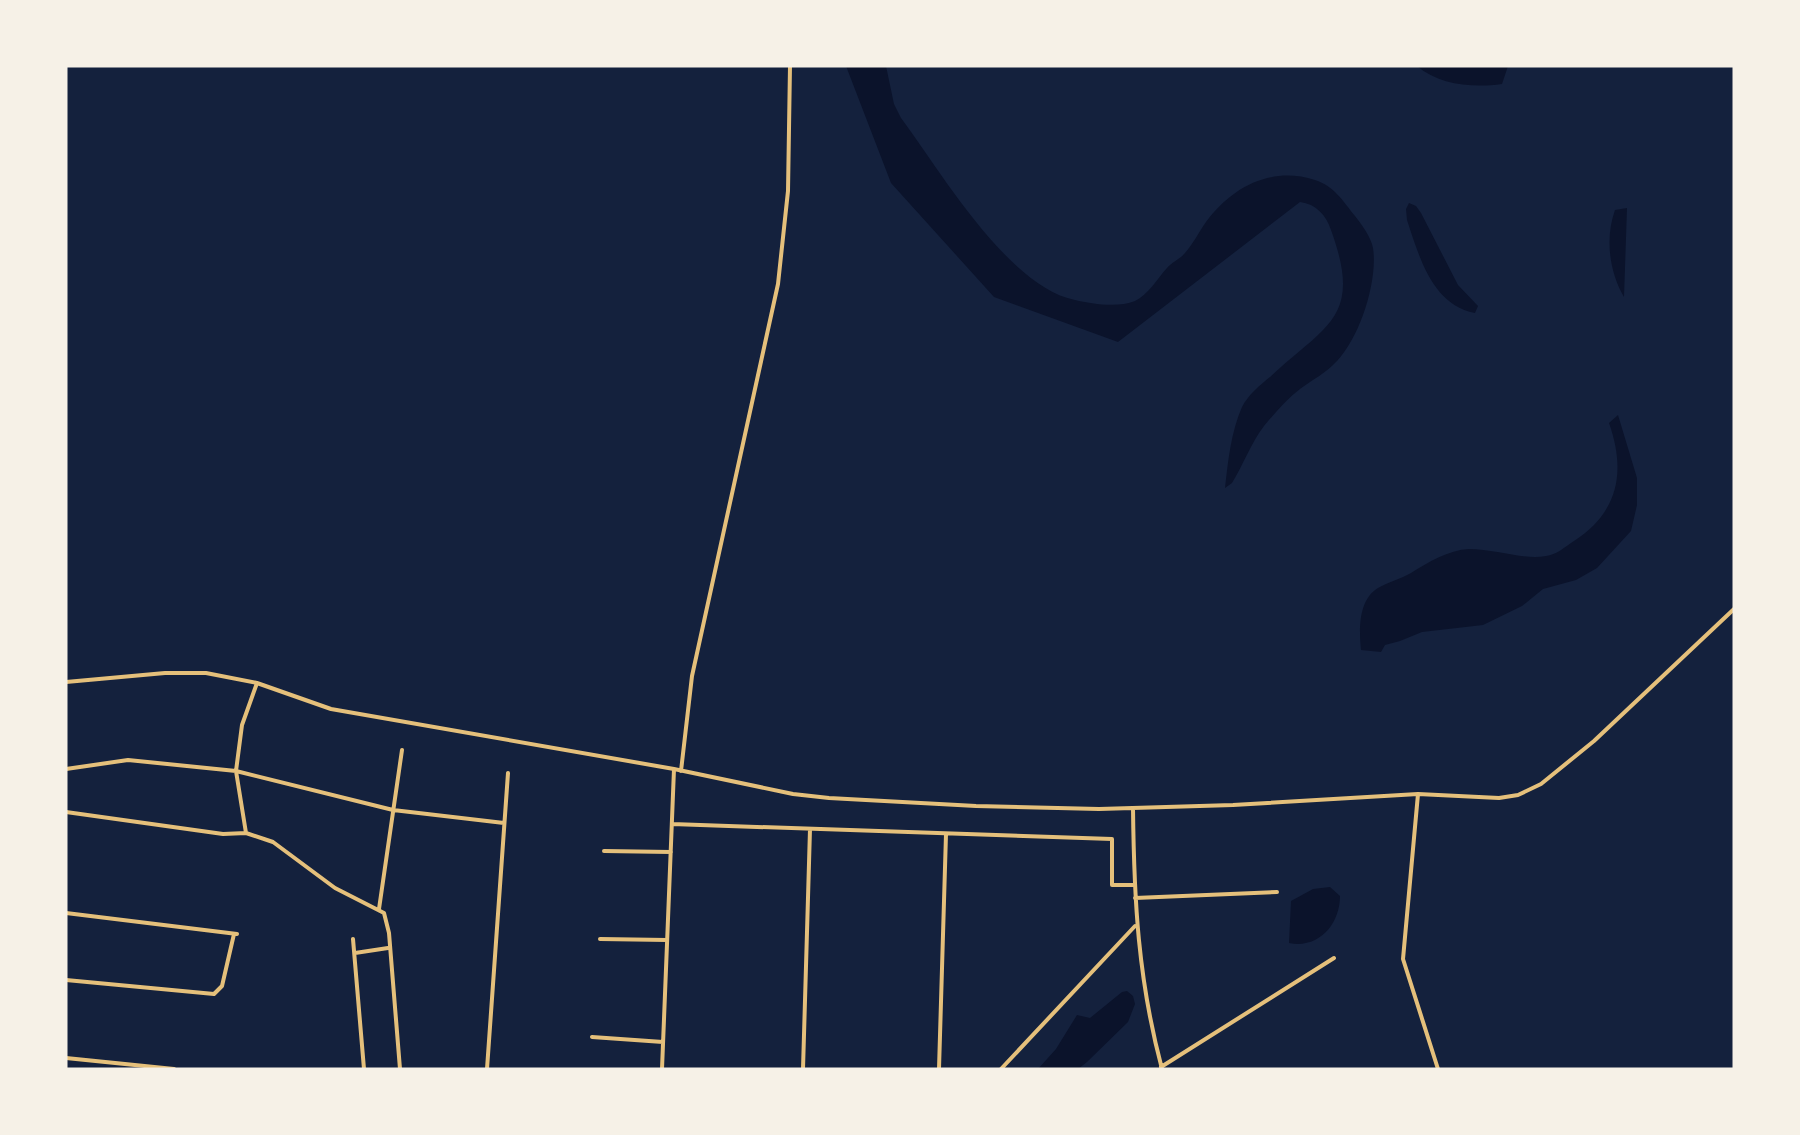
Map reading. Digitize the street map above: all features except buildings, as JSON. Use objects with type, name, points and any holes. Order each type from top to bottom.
[{"type":"street","points":[[681,771],[692,676],[778,284],[788,191],[790,66]]},
{"type":"street","points":[[66,682],[165,673],[206,673],[257,683],[331,709],[674,769],[793,794],[829,798],[976,806],[1133,808],[1418,794],[1498,798],[1518,795],[1542,784],[1594,741],[1734,609]]},
{"type":"street","points":[[246,833],[236,771],[242,725],[257,683]]},
{"type":"street","points":[[379,909],[402,750]]},
{"type":"street","points":[[66,769],[128,760],[236,771],[393,810],[504,824]]},
{"type":"street","points":[[662,1069],[674,769]]},
{"type":"street","points":[[488,1069],[508,773]]},
{"type":"street","points":[[1418,794],[1403,959],[1437,1069]]},
{"type":"street","points":[[1133,808],[1136,926],[1145,999],[1161,1068],[1334,958]]},
{"type":"street","points":[[66,812],[223,834],[246,833],[273,842],[335,888],[379,909],[387,920],[400,1069]]},
{"type":"street","points":[[672,824],[1112,839],[1112,885],[1134,885]]},
{"type":"street","points":[[803,1069],[810,829]]},
{"type":"street","points":[[939,1069],[946,834]]},
{"type":"street","points":[[604,851],[671,852]]},
{"type":"street","points":[[1135,898],[1277,892]]},
{"type":"street","points":[[66,913],[236,934],[222,986],[214,994],[66,980]]},
{"type":"street","points":[[1001,1069],[1136,926]]},
{"type":"street","points":[[353,939],[364,1069]]},
{"type":"street","points":[[600,939],[667,940]]},
{"type":"street","points":[[355,953],[388,948]]},
{"type":"street","points":[[592,1037],[663,1042]]},
{"type":"street","points":[[66,1058],[174,1069]]},
{"type":"water","points":[[846,66],[886,66],[894,104],[901,118],[977,223],[1000,250],[1025,273],[1050,290],[1075,300],[1113,305],[1128,303],[1140,298],[1169,266],[1185,253],[1216,210],[1240,190],[1254,183],[1268,178],[1299,176],[1322,183],[1333,190],[1346,205],[1366,231],[1373,248],[1373,276],[1370,292],[1353,338],[1333,365],[1295,393],[1268,421],[1232,483],[1225,488],[1233,436],[1242,407],[1258,387],[1323,330],[1334,317],[1341,301],[1343,283],[1340,259],[1331,230],[1323,215],[1311,205],[1300,202],[1118,342],[994,297],[891,183]]},
{"type":"water","points":[[1417,66],[1508,66],[1502,84],[1480,86],[1446,81]]},
{"type":"water","points":[[1409,203],[1416,206],[1421,213],[1458,285],[1478,306],[1475,313],[1460,308],[1448,300],[1429,277],[1407,220],[1406,209]]},
{"type":"water","points":[[1627,208],[1624,297],[1615,276],[1609,243],[1615,210]]},
{"type":"water","points":[[1618,415],[1637,478],[1637,505],[1631,531],[1597,568],[1576,580],[1543,589],[1522,606],[1483,625],[1422,632],[1385,645],[1381,652],[1361,650],[1360,625],[1363,608],[1371,593],[1378,588],[1439,557],[1461,550],[1479,549],[1528,557],[1550,555],[1589,530],[1601,517],[1615,489],[1617,458],[1609,423]]},
{"type":"water","points":[[1330,887],[1340,896],[1332,925],[1326,932],[1310,942],[1289,943],[1291,901],[1313,889]]},
{"type":"water","points":[[1127,991],[1133,996],[1135,1004],[1128,1022],[1087,1062],[1078,1069],[1038,1069],[1056,1049],[1077,1015],[1090,1018],[1122,992]]}]
